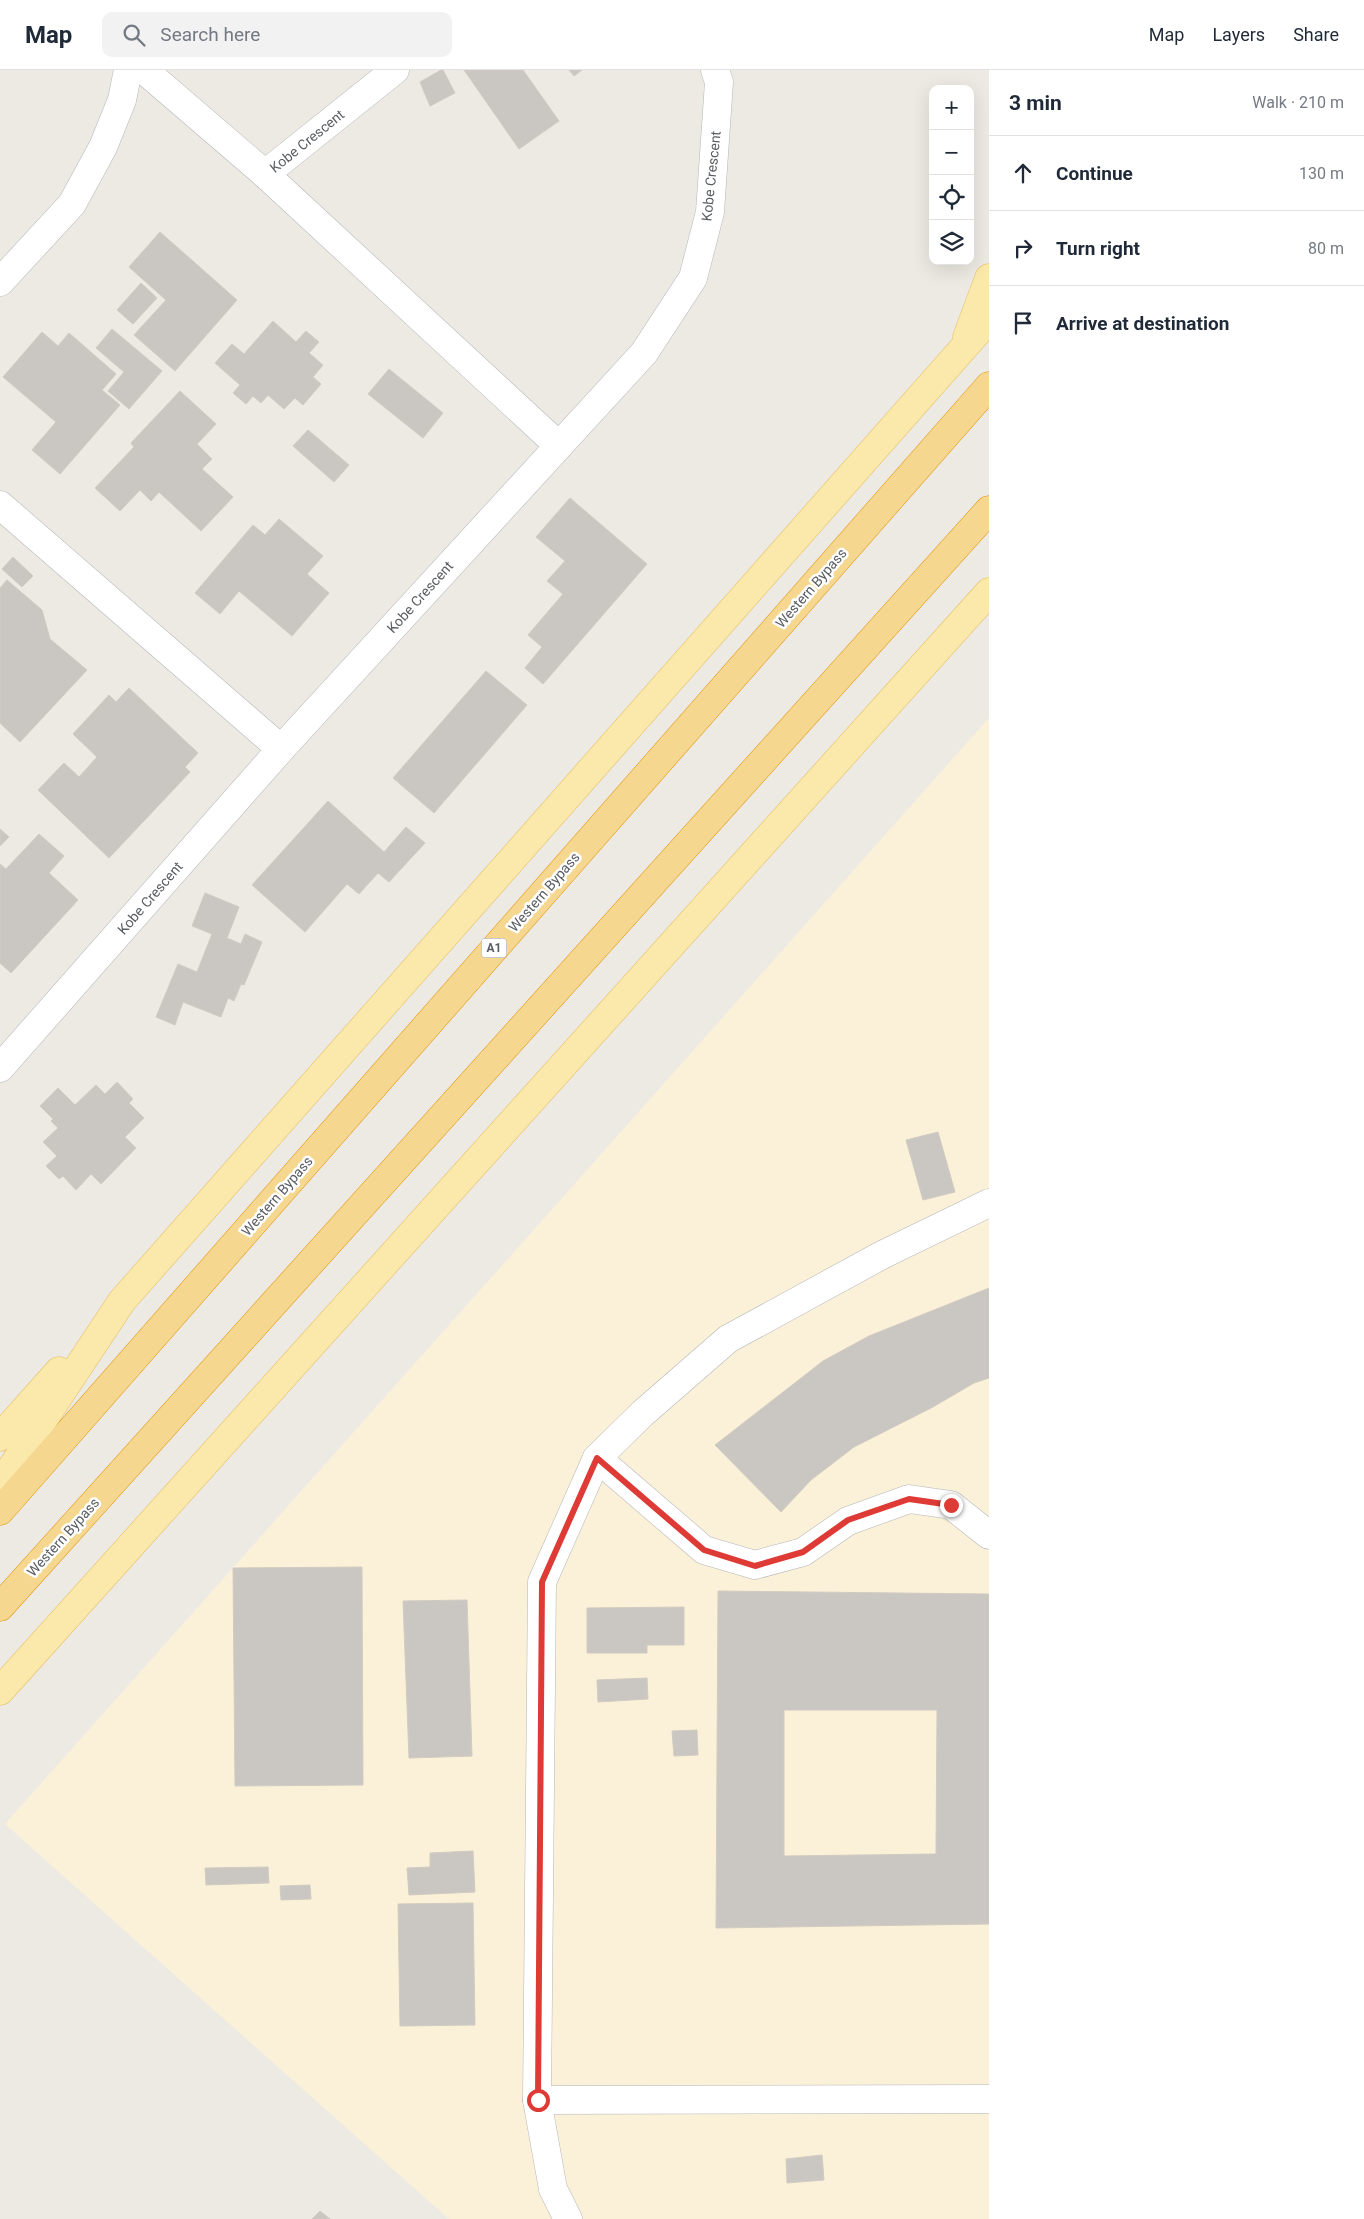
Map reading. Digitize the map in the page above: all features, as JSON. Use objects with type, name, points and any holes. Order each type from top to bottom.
[{"type":"highway","name":"Western Bypass","points":[[0,1511],[989,386]]},
{"type":"highway","name":"Western Bypass","points":[[0,1607],[989,510]]},
{"type":"main road","points":[[963,348],[989,278]]},
{"type":"main road","points":[[0,1437],[989,319]]},
{"type":"main road","points":[[0,1691],[989,592]]},
{"type":"main road","points":[[967,616],[989,598]]},
{"type":"main road","points":[[0,1485],[122,1301]]},
{"type":"street","points":[[0,282],[72,204],[103,148],[122,100],[128,70]]},
{"type":"street","points":[[144,70],[265,174],[558,445]]},
{"type":"street","name":"Kobe Crescent","points":[[265,174],[395,70]]},
{"type":"street","name":"Kobe Crescent","points":[[5,1054],[558,445],[644,353],[693,278],[710,212],[719,82],[715,70]]},
{"type":"street","points":[[0,505],[281,749]]},
{"type":"street","points":[[568,2219],[553,2190],[538,2100],[542,1582],[597,1458],[643,1413],[728,1339],[882,1255],[989,1203]]},
{"type":"street","points":[[597,1458],[704,1550],[755,1566],[803,1552],[848,1520],[909,1499],[951,1505],[989,1536]]},
{"type":"street","points":[[538,2100],[989,2098]]},
{"type":"shaded area","points":[[989,718],[989,2219],[449,2219],[5,1824]]},
{"type":"building","points":[[443,70],[455,93],[430,106],[420,82]]},
{"type":"building","points":[[464,70],[523,70],[559,121],[519,149]]},
{"type":"building","points":[[569,70],[582,70],[574,76]]},
{"type":"building","points":[[160,232],[237,300],[175,371],[134,335],[166,300],[129,267]]},
{"type":"building","points":[[141,283],[157,298],[133,324],[117,310]]},
{"type":"building","points":[[273,321],[296,342],[306,331],[319,342],[309,353],[323,365],[313,377],[321,384],[303,405],[295,398],[284,409],[268,395],[261,403],[253,396],[246,404],[233,393],[240,385],[215,363],[232,344],[244,354]]},
{"type":"building","points":[[112,329],[162,371],[129,409],[108,391],[124,372],[96,348]]},
{"type":"building","points":[[42,332],[58,346],[69,333],[116,374],[102,390],[120,405],[60,474],[32,450],[56,422],[3,377]]},
{"type":"building","points":[[389,369],[443,413],[423,438],[368,394]]},
{"type":"building","points":[[180,391],[216,424],[197,444],[212,459],[202,469],[233,497],[201,531],[159,492],[151,501],[140,490],[120,511],[95,488],[134,447],[131,443]]},
{"type":"building","points":[[308,430],[349,465],[334,482],[293,446]]},
{"type":"building","points":[[570,498],[647,564],[543,684],[525,668],[542,647],[528,635],[563,594],[547,581],[565,561],[536,537]]},
{"type":"building","points":[[279,519],[323,556],[307,574],[329,593],[292,636],[239,591],[220,614],[195,593],[253,525],[265,535]]},
{"type":"building","points":[[13,557],[33,576],[22,587],[2,569]]},
{"type":"building","points":[[7,580],[42,610],[50,639],[87,670],[20,742],[0,723],[0,588]]},
{"type":"building","points":[[486,671],[527,705],[434,813],[393,778]]},
{"type":"building","points":[[129,688],[198,753],[185,767],[190,772],[109,858],[38,790],[64,763],[79,777],[97,757],[73,734],[109,695],[116,702]]},
{"type":"building","points":[[328,801],[384,852],[406,827],[425,843],[389,882],[378,873],[359,894],[347,884],[305,932],[252,885]]},
{"type":"building","points":[[0,829],[9,837],[0,846]]},
{"type":"building","points":[[39,834],[64,856],[49,873],[78,900],[11,973],[0,963],[0,864],[6,869]]},
{"type":"building","points":[[205,893],[239,907],[227,938],[241,944],[245,934],[262,942],[244,985],[241,984],[234,1001],[228,998],[221,1017],[183,1002],[175,1025],[156,1017],[178,964],[197,972],[212,934],[192,926]]},
{"type":"building","points":[[117,1082],[133,1099],[129,1103],[144,1118],[125,1137],[136,1148],[101,1184],[91,1174],[76,1190],[63,1176],[59,1179],[46,1166],[57,1156],[43,1142],[58,1128],[51,1121],[53,1119],[40,1106],[58,1088],[75,1105],[96,1085],[105,1094]]},
{"type":"building","points":[[938,1132],[955,1192],[923,1200],[906,1140]]},
{"type":"building","points":[[989,1288],[989,1378],[974,1383],[933,1407],[854,1447],[811,1480],[781,1512],[715,1445],[823,1361],[869,1336]]},
{"type":"building","points":[[362,1567],[363,1785],[235,1786],[233,1568]]},
{"type":"building","points":[[718,1591],[989,1594],[989,1924],[716,1928]],"holes":[[[784,1710],[937,1710],[936,1854],[784,1856]]]},
{"type":"building","points":[[467,1600],[472,1756],[409,1758],[403,1601]]},
{"type":"building","points":[[684,1607],[684,1645],[647,1645],[647,1653],[587,1653],[587,1608]]},
{"type":"building","points":[[647,1678],[648,1699],[598,1702],[597,1680]]},
{"type":"building","points":[[697,1730],[698,1755],[674,1756],[672,1731]]},
{"type":"building","points":[[473,1851],[475,1892],[409,1895],[407,1868],[430,1867],[430,1853]]},
{"type":"building","points":[[268,1867],[269,1883],[206,1885],[205,1868]]},
{"type":"building","points":[[310,1885],[311,1899],[281,1900],[280,1886]]},
{"type":"building","points":[[473,1903],[475,2025],[400,2026],[398,1904]]},
{"type":"building","points":[[822,2155],[824,2180],[787,2183],[786,2159]]},
{"type":"building","points":[[320,2211],[330,2219],[312,2219]]},
{"type":"route","points":[[538,2100],[542,1582],[597,1458],[704,1550],[755,1566],[803,1552],[848,1520],[909,1499],[951,1505]]}]
